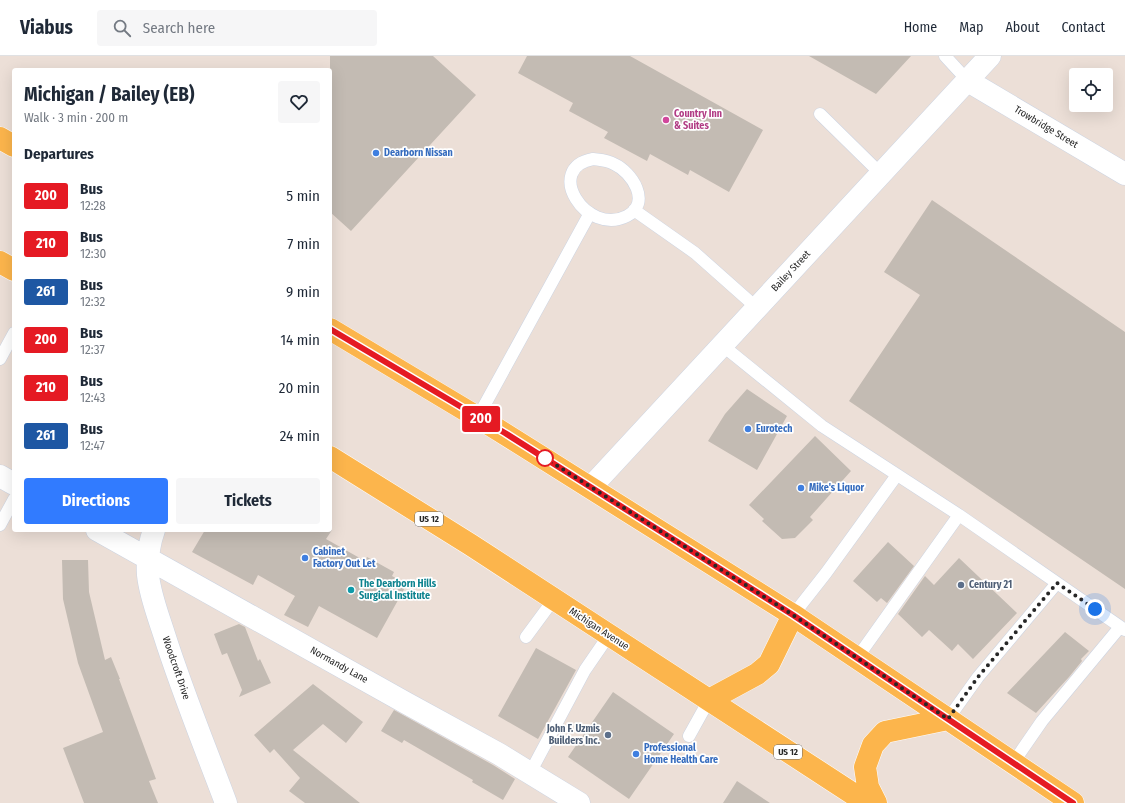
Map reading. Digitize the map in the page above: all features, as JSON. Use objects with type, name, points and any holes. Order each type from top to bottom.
[{"type":"main road","points":[[0,138],[12,145]]},
{"type":"main road","points":[[0,262],[12,269]]},
{"type":"main road","points":[[332,330],[478,417],[793,615],[1073,803]]},
{"type":"main road","name":"Michigan Avenue","points":[[332,458],[472,545],[867,803]]},
{"type":"main road","points":[[710,700],[757,674],[769,664],[793,615]]},
{"type":"main road","points":[[876,803],[868,787],[865,767],[873,746],[884,732],[948,719]]},
{"type":"street","name":"Bailey Street","points":[[591,487],[990,56]]},
{"type":"street","name":"Trowbridge Street","points":[[968,81],[1124,171]]},
{"type":"street","points":[[0,476],[12,483]]},
{"type":"street","name":"Normandy Lane","points":[[102,532],[499,754],[579,803]]},
{"type":"street","name":"Woodcroft Drive","points":[[153,532],[150,541],[148,558],[148,574],[151,590],[173,664],[226,803]]},
{"type":"lane","points":[[945,56],[968,81]]},
{"type":"lane","points":[[820,114],[881,174]]},
{"type":"lane","points":[[593,159],[603,160],[614,164],[623,170],[637,186],[639,196],[637,206],[634,210],[631,214],[624,218],[610,220],[602,219],[579,205],[574,197],[571,184],[572,174],[575,167],[583,161],[593,159]]},
{"type":"lane","points":[[634,210],[696,253],[756,308]]},
{"type":"lane","points":[[478,417],[590,213]]},
{"type":"lane","points":[[0,359],[12,337]]},
{"type":"lane","points":[[722,345],[822,426],[959,515],[1123,628],[1042,720],[1013,763]]},
{"type":"lane","points":[[793,615],[826,574],[897,475]]},
{"type":"lane","points":[[0,525],[12,503]]},
{"type":"lane","points":[[857,658],[959,515]]},
{"type":"lane","points":[[948,719],[978,677],[1057,583]]},
{"type":"lane","points":[[526,638],[554,599]]},
{"type":"lane","points":[[530,773],[586,670],[609,635]]},
{"type":"lane","points":[[689,736],[710,700]]},
{"type":"building","name":"Dearborn Nissan","points":[[330,56],[433,56],[476,95],[351,231],[332,214],[332,68],[330,68]]},
{"type":"building","name":"Country Inn & Suites","points":[[527,56],[630,56],[763,130],[729,192],[690,170],[688,175],[650,154],[647,161],[604,138],[608,132],[569,111],[573,103],[518,73]]},
{"type":"building","points":[[809,56],[911,56],[876,94]]},
{"type":"building","points":[[932,200],[1125,332],[1125,589],[849,401],[920,295],[884,272]]},
{"type":"building","name":"Eurotech","points":[[747,389],[787,416],[757,470],[708,441],[725,414]]},
{"type":"building","name":"Mike's Liquor","points":[[815,436],[851,471],[810,517],[813,520],[795,538],[782,539],[762,521],[764,519],[749,505]]},
{"type":"building","points":[[204,532],[331,532],[326,539],[365,561],[367,557],[394,572],[392,576],[407,584],[377,638],[319,606],[308,627],[284,615],[295,596],[258,575],[253,585],[192,552]]},
{"type":"building","points":[[888,542],[914,566],[887,603],[881,598],[877,602],[853,581]]},
{"type":"building","name":"Century 21","points":[[959,558],[1017,613],[973,659],[958,644],[952,651],[929,630],[922,637],[898,614],[925,576],[934,585]]},
{"type":"building","points":[[62,560],[88,560],[89,592],[105,660],[111,657],[120,679],[156,779],[149,781],[158,803],[84,803],[63,748],[103,732],[78,663],[63,599]]},
{"type":"building","points":[[239,624],[245,627],[258,661],[260,659],[271,683],[239,697],[242,690],[227,653],[222,655],[214,634]]},
{"type":"building","points":[[1065,632],[1089,651],[1081,659],[1082,661],[1069,677],[1036,713],[1007,693]]},
{"type":"building","points":[[536,648],[576,670],[538,739],[498,716]]},
{"type":"building","points":[[313,684],[363,722],[346,743],[323,724],[293,750],[360,803],[305,803],[289,791],[300,778],[274,749],[270,753],[254,735]]},
{"type":"building","points":[[613,692],[674,734],[629,799],[568,757]]},
{"type":"building","points":[[394,710],[493,765],[515,779],[503,800],[472,782],[473,780],[404,740],[402,743],[381,731]]},
{"type":"building","points":[[737,781],[770,803],[723,803]]},
{"type":"bus line","name":"200","points":[[332,330],[505,433],[793,615],[1073,803]]},
{"type":"place","name":"Country Inn & Suites","points":[[666,120]]},
{"type":"place","name":"Dearborn Nissan","points":[[376,153]]},
{"type":"place","name":"Eurotech","points":[[748,429]]},
{"type":"place","name":"Mike's Liquor","points":[[801,488]]},
{"type":"place","name":"Cabinet Factory Out Let","points":[[305,558]]},
{"type":"place","name":"Century 21","points":[[961,585]]},
{"type":"place","name":"The Dearborn Hills Surgical Institute","points":[[351,590]]},
{"type":"place","name":"John F. Uzmis Builders Inc.","points":[[608,735]]},
{"type":"place","name":"Professional Home Health Care","points":[[636,754]]},
{"type":"route","points":[[545,458],[793,615],[948,719],[978,677],[1057,583],[1095,609]]}]
